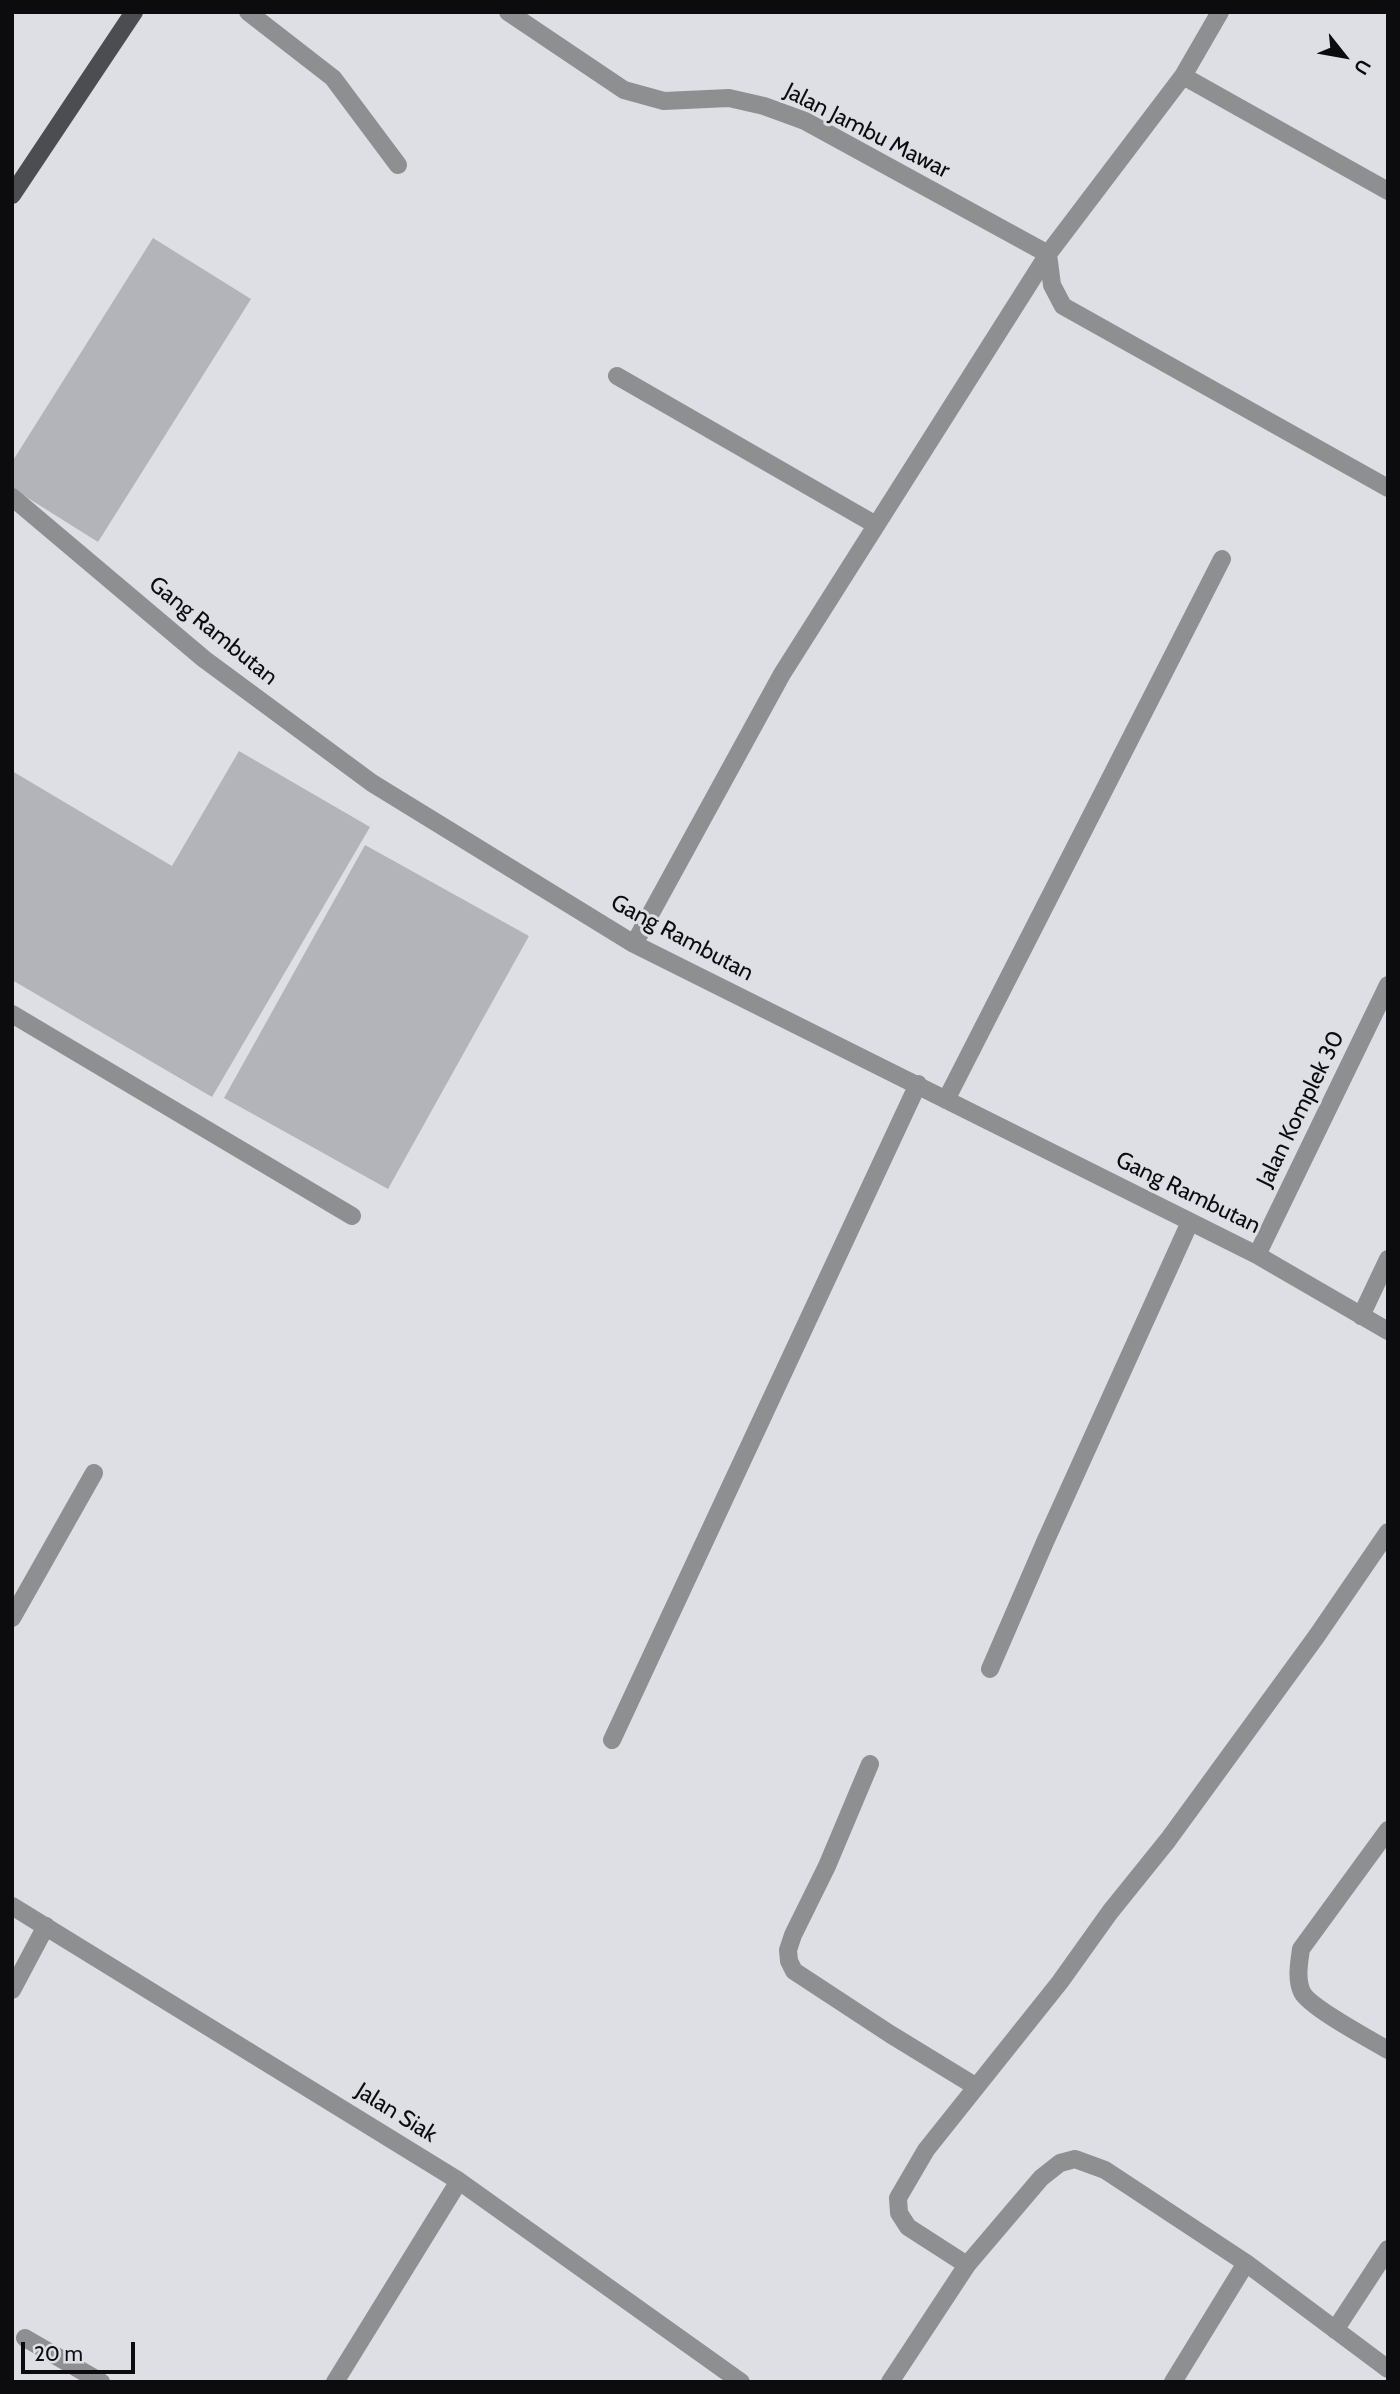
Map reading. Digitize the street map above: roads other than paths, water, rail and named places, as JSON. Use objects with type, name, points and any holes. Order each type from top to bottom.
[{"type":"main road","points":[[12,195],[134,12]]},
{"type":"street","points":[[248,12],[334,78],[398,166]]},
{"type":"street","name":"Jalan Jambu Mawar","points":[[508,12],[624,90],[664,101],[729,98],[764,106],[806,121],[1048,254]]},
{"type":"street","points":[[634,944],[782,674],[1048,254],[1183,76],[1220,12]]},
{"type":"street","points":[[1183,76],[1388,191]]},
{"type":"street","points":[[1048,254],[1052,285],[1063,306],[1388,488]]},
{"type":"street","points":[[617,376],[876,526]]},
{"type":"street","name":"Gang Rambutan","points":[[12,497],[204,659],[372,783],[634,944],[1257,1255],[1388,1331]]},
{"type":"street","points":[[946,1100],[1222,559]]},
{"type":"street","name":"Jalan Komplek 30","points":[[1257,1255],[1388,985]]},
{"type":"street","points":[[12,1014],[352,1216]]},
{"type":"street","points":[[612,1740],[918,1084]]},
{"type":"street","points":[[990,1669],[1190,1222]]},
{"type":"street","points":[[1361,1316],[1388,1259]]},
{"type":"street","points":[[12,1618],[94,1473]]},
{"type":"street","points":[[967,2265],[908,2227],[899,2213],[898,2197],[926,2150],[1060,1982],[1110,1912],[1168,1840],[1316,1637],[1388,1532]]},
{"type":"street","points":[[870,1764],[827,1866],[793,1935],[788,1950],[789,1961],[794,1971],[804,1978],[975,2086]]},
{"type":"street","points":[[1388,1829],[1301,1949],[1298,1969],[1302,1994],[1321,2010],[1388,2050]]},
{"type":"street","name":"Jalan Siak","points":[[12,1906],[458,2181],[741,2382]]},
{"type":"street","points":[[12,1990],[46,1926]]},
{"type":"street","points":[[890,2382],[967,2265],[1041,2178],[1060,2163],[1076,2159],[1105,2170],[1246,2263],[1388,2369]]},
{"type":"street","points":[[335,2382],[458,2181]]},
{"type":"street","points":[[1335,2330],[1388,2249]]},
{"type":"street","points":[[1173,2382],[1246,2263]]},
{"type":"street","points":[[25,2338],[100,2382]]}]
